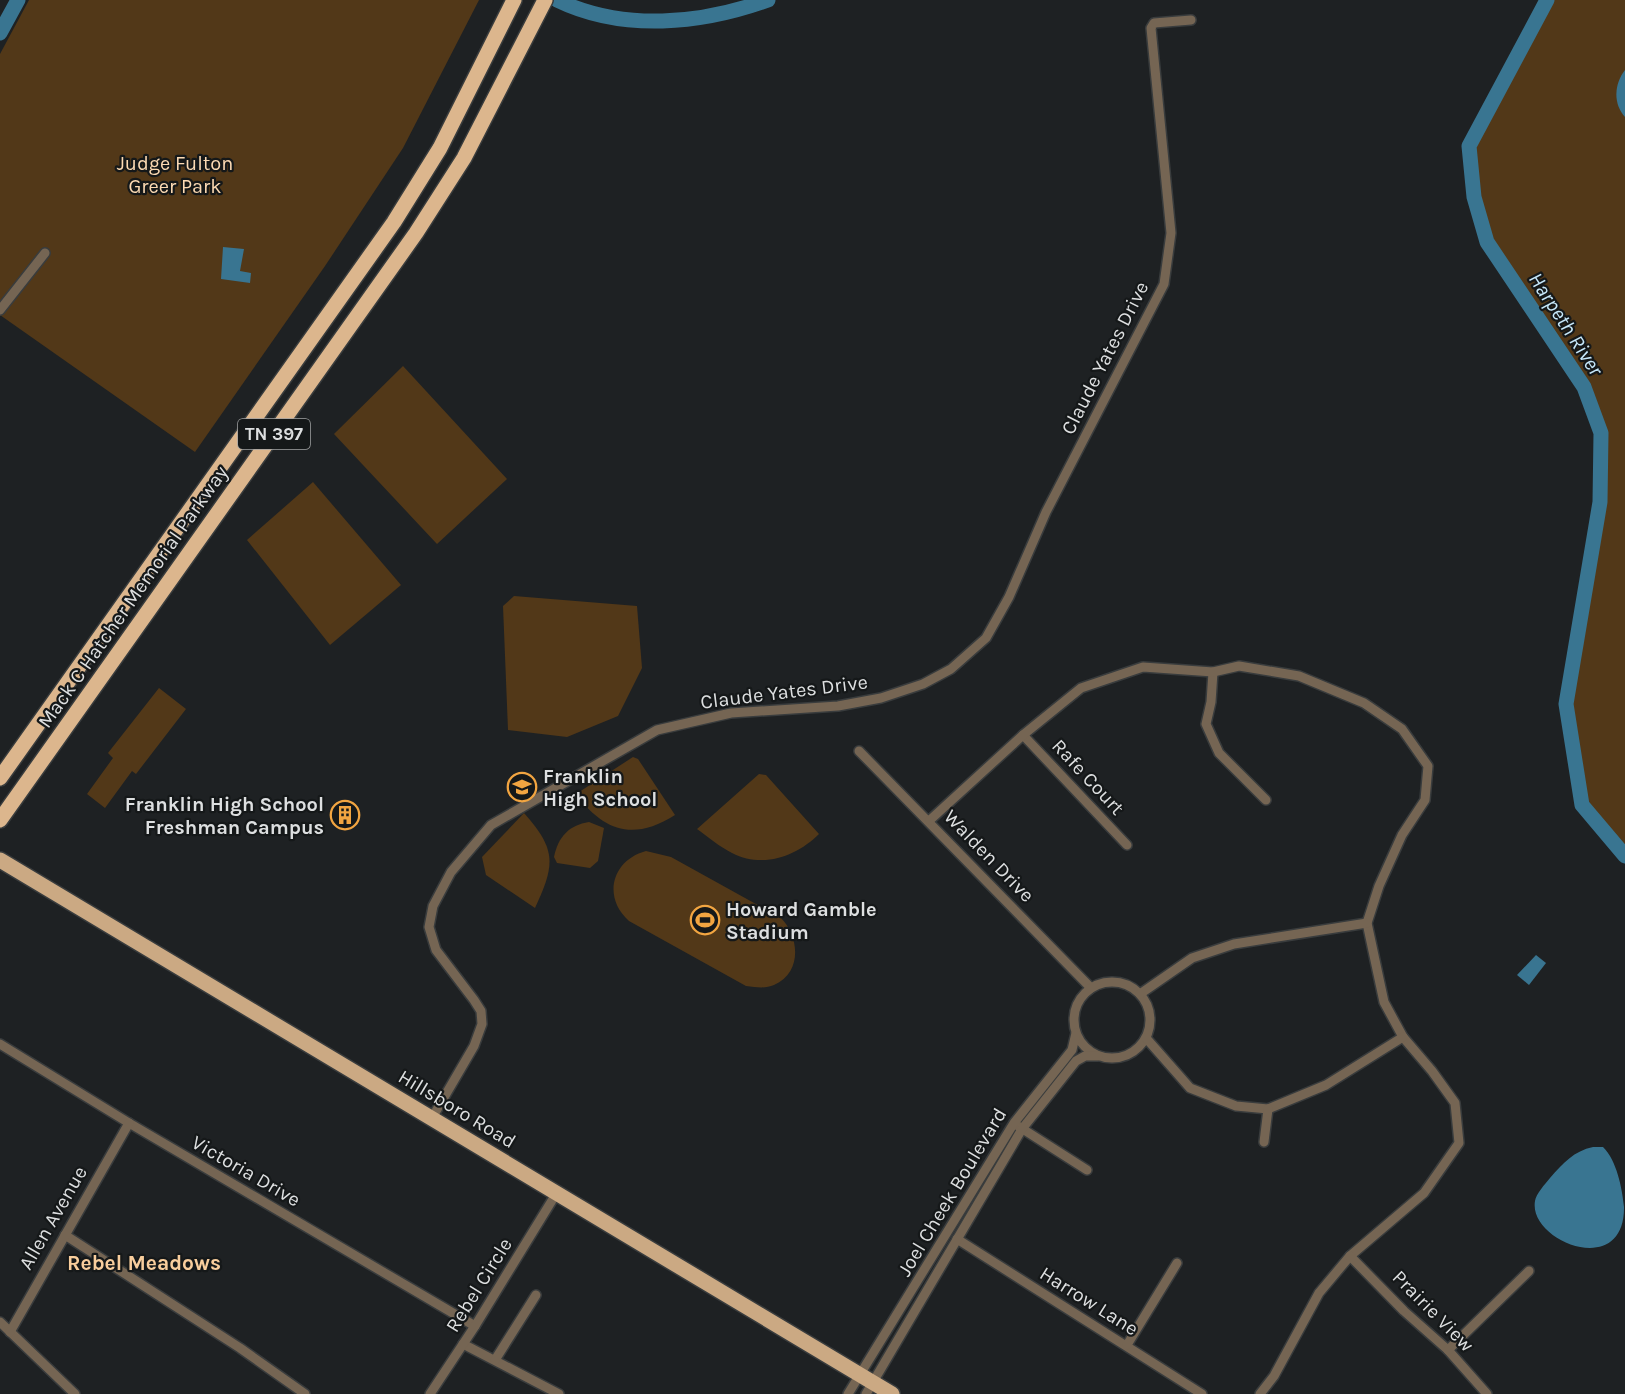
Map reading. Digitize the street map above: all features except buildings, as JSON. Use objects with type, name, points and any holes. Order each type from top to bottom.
[{"type":"highway","name":"Mack C Hatcher Memorial Parkway","points":[[0,778],[394,222],[440,148],[514,0]]},
{"type":"highway","name":"Mack C Hatcher Memorial Parkway","points":[[0,820],[416,233],[464,158],[545,0]]},
{"type":"main road","name":"Hillsboro Road","points":[[0,860],[432,1118],[866,1383],[892,1394]]},
{"type":"street","name":"Claude Yates Drive","points":[[432,1118],[474,1046],[482,1024],[480,1011],[474,1000],[436,950],[429,927],[433,906],[451,873],[491,825],[657,730],[731,713],[838,706],[881,698],[923,684],[951,669],[986,638],[1009,597],[1046,512],[1164,284],[1171,233],[1151,28],[1154,23],[1191,20]]},
{"type":"street","points":[[0,310],[45,253]]},
{"type":"street","points":[[930,820],[1023,735],[1081,688],[1143,667],[1213,672],[1239,666],[1299,676],[1364,703],[1402,729],[1428,766],[1425,800],[1402,835],[1379,886],[1367,923],[1383,1002],[1403,1037],[1455,1103],[1459,1143],[1424,1193],[1350,1256],[1319,1293],[1274,1376],[1260,1394]]},
{"type":"street","points":[[1213,672],[1206,724],[1219,753],[1266,800]]},
{"type":"street","name":"Rafe Court","points":[[1023,735],[1127,845]]},
{"type":"street","name":"Walden Drive","points":[[859,751],[930,820],[1091,988]]},
{"type":"street","points":[[1140,994],[1192,958],[1223,948],[1367,923]]},
{"type":"street","points":[[1104,982],[1117,982],[1128,985],[1140,994],[1150,1013],[1150,1027],[1146,1038],[1130,1054],[1113,1059],[1098,1056],[1083,1046],[1076,1033],[1074,1019],[1077,1004],[1091,988],[1104,982]]},
{"type":"street","name":"Joel Cheek Boulevard","points":[[866,1383],[886,1333],[1018,1126],[1072,1050],[1076,1033]]},
{"type":"street","points":[[1146,1038],[1190,1088],[1236,1106],[1268,1109],[1326,1085],[1403,1037]]},
{"type":"street","name":"Victoria Drive","points":[[1,1047],[476,1326]]},
{"type":"street","name":"Joel Cheek Boulevard","points":[[866,1383],[897,1338],[957,1239],[1018,1126],[1076,1061],[1085,1056],[1098,1056]]},
{"type":"street","points":[[1264,1142],[1268,1109]]},
{"type":"street","name":"Allen Avenue","points":[[10,1332],[129,1123]]},
{"type":"street","points":[[1018,1126],[1087,1170]]},
{"type":"street","name":"Rebel Circle","points":[[430,1394],[476,1326],[556,1194]]},
{"type":"street","points":[[65,1235],[240,1348],[305,1394]]},
{"type":"street","name":"Harrow Lane","points":[[957,1239],[1202,1394]]},
{"type":"street","name":"Prairie View","points":[[1350,1256],[1404,1311],[1448,1350],[1487,1394]]},
{"type":"street","points":[[1127,1345],[1177,1263]]},
{"type":"street","points":[[1448,1350],[1529,1271]]},
{"type":"street","points":[[495,1360],[536,1295]]},
{"type":"street","points":[[0,1322],[75,1394]]},
{"type":"street","points":[[886,1333],[897,1338]]},
{"type":"street","points":[[464,1344],[559,1394]]},
{"type":"street","points":[[848,1394],[866,1383]]},
{"type":"green space","name":"Judge Fulton Greer Park","points":[[29,0],[479,0],[403,148],[325,266],[195,452],[0,315],[0,54]]},
{"type":"green space","points":[[1547,0],[1625,0],[1625,856],[1582,805],[1566,704],[1600,502],[1601,433],[1584,387],[1487,242],[1474,197],[1469,146]]},
{"type":"green space","points":[[403,366],[507,479],[437,544],[334,434]]},
{"type":"green space","points":[[313,482],[401,585],[330,645],[247,540]]},
{"type":"green space","points":[[514,596],[637,606],[642,668],[618,716],[567,737],[508,730],[503,606]]},
{"type":"green space","points":[[159,688],[186,709],[136,774],[132,771],[105,808],[87,794],[113,758],[108,753]]},
{"type":"green space","points":[[633,757],[638,759],[675,815],[646,828],[633,830],[609,824],[587,807],[576,794]]},
{"type":"green space","points":[[759,774],[766,775],[819,834],[790,854],[767,860],[744,858],[732,853],[697,829]]},
{"type":"green space","points":[[524,813],[542,837],[549,858],[546,880],[535,908],[486,875],[482,857]]},
{"type":"green space","points":[[589,822],[604,828],[598,861],[590,868],[557,863],[554,857],[565,833]]},
{"type":"green space","name":"Howard Gamble Stadium","points":[[646,851],[671,857],[781,918],[792,934],[794,944],[794,963],[790,972],[774,985],[746,986],[629,921],[615,901],[615,880],[625,862]]},
{"type":"water","points":[[1625,70],[1625,117],[1618,106],[1616,94]]},
{"type":"water","points":[[223,247],[244,249],[240,271],[251,273],[250,283],[221,279]]},
{"type":"water","points":[[1536,955],[1546,963],[1529,985],[1517,975]]},
{"type":"water","points":[[1603,1147],[1612,1160],[1620,1183],[1624,1207],[1620,1229],[1610,1242],[1594,1248],[1577,1246],[1560,1240],[1546,1229],[1537,1216],[1535,1201],[1543,1186],[1564,1163],[1580,1151]]},
{"type":"waterway","name":"Harpeth River","points":[[0,33],[18,0]]},
{"type":"waterway","name":"Harpeth River","points":[[557,0],[609,17],[662,21],[716,15],[768,0]]},
{"type":"waterway","name":"Harpeth River","points":[[1547,0],[1469,146],[1474,197],[1487,242],[1584,387],[1601,433],[1600,502],[1566,704],[1582,805],[1625,856]]},
{"type":"place","name":"Franklin High School","points":[[522,787]]},
{"type":"place","name":"Franklin High School Freshman Campus","points":[[345,815]]},
{"type":"place","name":"Howard Gamble Stadium","points":[[705,920]]},
{"type":"district","name":"Rebel Meadows","points":[[144,1263]]}]
